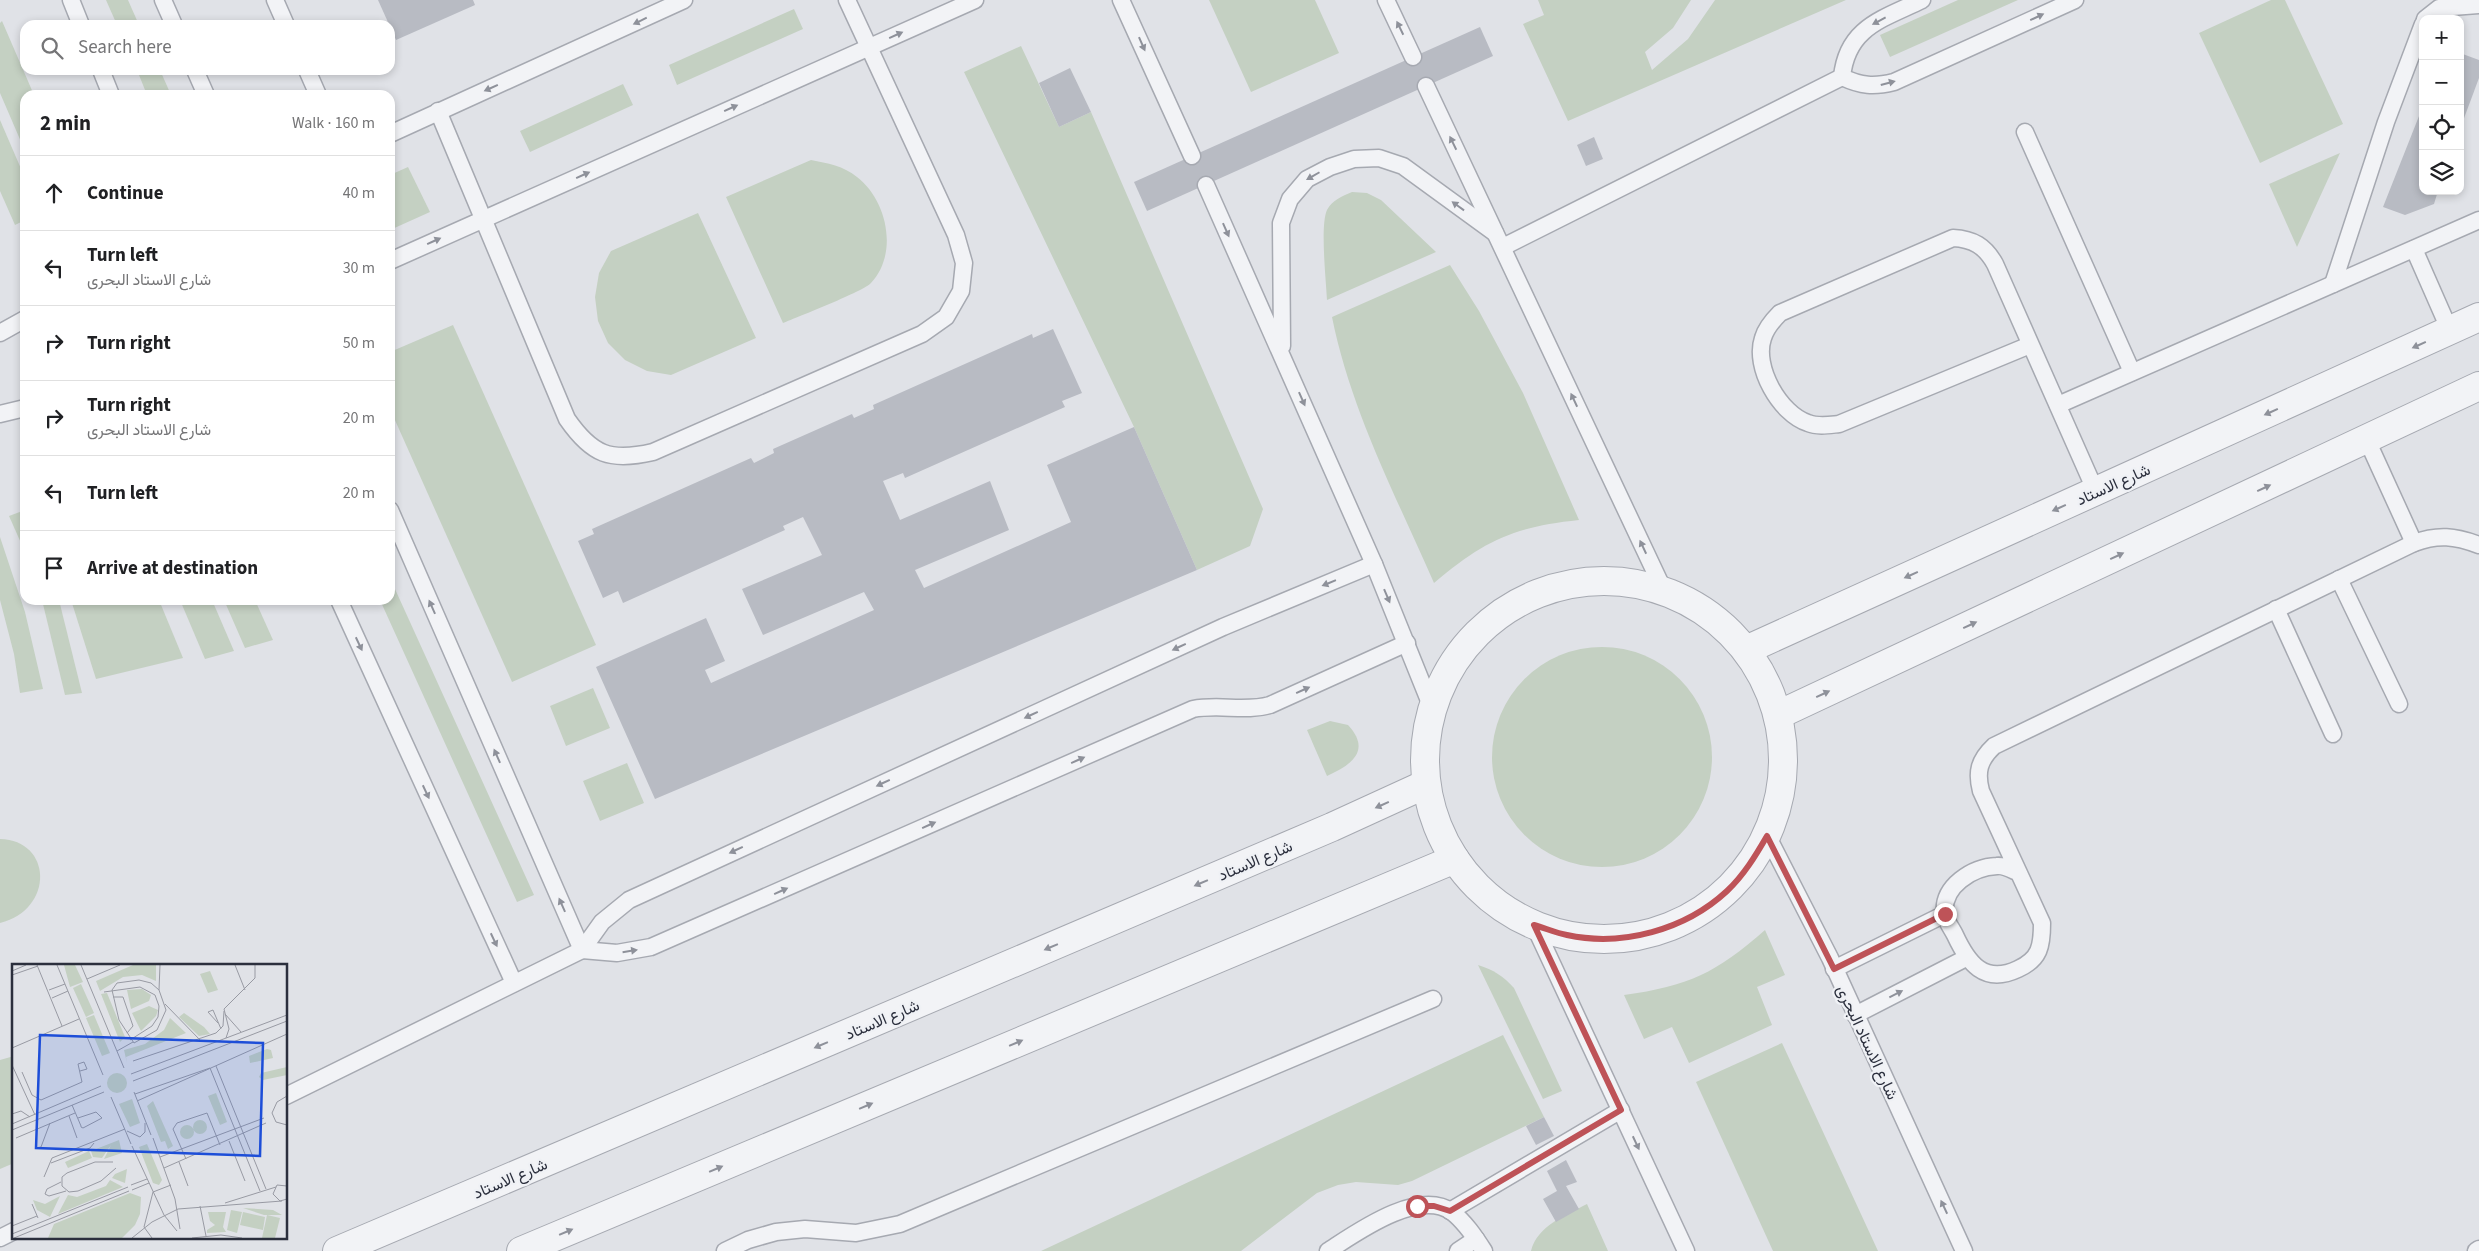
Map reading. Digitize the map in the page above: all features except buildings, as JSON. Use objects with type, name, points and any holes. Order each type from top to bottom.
[{"type":"street","name":"شارع الاستاد","points":[[1746,650],[2479,317]]},
{"type":"street","points":[[1778,715],[2479,386]]},
{"type":"street","points":[[1593,581],[1629,583],[1664,591],[1710,614],[1746,650],[1766,681],[1778,715],[1784,746],[1784,776],[1778,807],[1767,836],[1750,865],[1727,891],[1700,912],[1669,927],[1636,936],[1601,939],[1567,935],[1534,925],[1503,908],[1483,892],[1455,859],[1442,836],[1432,811],[1426,784],[1426,742],[1432,708],[1446,674],[1466,644],[1493,619],[1523,600],[1557,587],[1593,581]]},
{"type":"street","name":"شارع الاستاد","points":[[337,1251],[1332,827],[1426,784]]},
{"type":"street","points":[[521,1251],[1455,859]]},
{"type":"lane","points":[[71,0],[80,20]]},
{"type":"lane","points":[[163,0],[172,20]]},
{"type":"lane","points":[[275,0],[284,20]]},
{"type":"lane","points":[[395,132],[684,0]]},
{"type":"lane","points":[[438,111],[567,419],[582,440],[603,453],[628,458],[653,452],[922,334],[946,317],[961,291],[964,263],[956,235],[870,46],[847,0]]},
{"type":"lane","points":[[395,259],[975,0]]},
{"type":"lane","points":[[1122,0],[1192,156]]},
{"type":"lane","points":[[1386,0],[1413,57]]},
{"type":"lane","points":[[1842,77],[1843,60],[1850,44],[1862,31],[1922,0]]},
{"type":"lane","points":[[1842,77],[1858,85],[1876,86],[1894,82],[2074,0]]},
{"type":"lane","points":[[2430,15],[2439,8],[2479,5]]},
{"type":"lane","points":[[2333,284],[2386,122],[2419,35]]},
{"type":"lane","points":[[103,75],[109,90]]},
{"type":"lane","points":[[197,75],[204,90]]},
{"type":"lane","points":[[309,75],[316,90]]},
{"type":"lane","points":[[1500,241],[1842,77]]},
{"type":"lane","points":[[1426,86],[1664,591]]},
{"type":"lane","points":[[2025,132],[2132,372]]},
{"type":"lane","points":[[1282,354],[1281,223],[1290,199],[1307,179],[1330,167],[1354,159],[1379,158],[1403,166],[1500,241]]},
{"type":"lane","points":[[1206,185],[1374,564],[1432,708]]},
{"type":"lane","points":[[2058,405],[2479,220]]},
{"type":"lane","points":[[2030,345],[1839,424],[1824,426],[1810,424],[1784,409],[1776,397],[1761,354],[1762,338],[1770,324],[1780,313],[1953,238],[1967,239],[1978,244],[1989,253],[2096,492]]},
{"type":"lane","points":[[2414,249],[2450,331]]},
{"type":"lane","points":[[0,333],[20,322]]},
{"type":"lane","points":[[0,414],[20,409]]},
{"type":"lane","points":[[2367,440],[2414,543]]},
{"type":"lane","points":[[395,521],[582,950]]},
{"type":"lane","points":[[2019,873],[2000,865],[1979,868],[1961,878],[1948,895],[1945,914],[1966,958],[1983,973],[2006,975],[2028,964],[2042,946],[2042,923],[2019,873],[1981,792],[1978,766],[1994,746],[2414,543],[2432,537],[2450,536],[2479,545]]},
{"type":"lane","points":[[288,1095],[582,950],[602,922],[629,900],[1223,626],[1374,564]]},
{"type":"lane","points":[[2339,579],[2399,704]]},
{"type":"lane","points":[[341,605],[514,983]]},
{"type":"lane","points":[[2276,609],[2333,734]]},
{"type":"lane","points":[[582,950],[617,953],[651,948],[1194,709],[1216,706],[1263,707],[1407,643]]},
{"type":"lane","name":"شارع الاستاد البحرى","points":[[1767,836],[1856,1015],[1964,1251]]},
{"type":"lane","points":[[1834,969],[1945,914]]},
{"type":"lane","points":[[1534,925],[1686,1251]]},
{"type":"lane","points":[[1856,1015],[1966,958]]},
{"type":"lane","points":[[725,1251],[748,1240],[776,1232],[805,1229],[856,1232],[900,1224],[1433,999]]},
{"type":"lane","points":[[1450,1211],[1621,1110]]},
{"type":"lane","points":[[1328,1251],[1364,1228],[1401,1211],[1417,1206],[1434,1206],[1450,1211],[1480,1245],[1458,1251]]},
{"type":"lane","points":[[0,1238],[12,1232]]},
{"type":"green space","points":[[106,0],[128,0],[137,20],[115,20]]},
{"type":"green space","points":[[1209,0],[1315,0],[1339,53],[1251,92]]},
{"type":"green space","points":[[1538,0],[1691,0],[1673,28],[1645,52],[1652,70],[1688,39],[1715,0],[1846,0],[1568,121],[1523,24],[1544,15]]},
{"type":"green space","points":[[1958,0],[2018,0],[1890,57],[1880,35]]},
{"type":"green space","points":[[2271,0],[2285,0],[2343,124],[2260,163],[2199,33]]},
{"type":"green space","points":[[794,9],[803,29],[677,85],[669,65]]},
{"type":"green space","points":[[2,21],[20,63],[20,75],[25,75],[32,90],[20,90],[20,139],[0,93],[0,23]]},
{"type":"green space","points":[[1021,46],[1059,127],[1091,112],[1263,509],[1250,546],[1197,570],[1134,427],[964,72]]},
{"type":"green space","points":[[139,75],[162,75],[169,90],[145,90]]},
{"type":"green space","points":[[623,84],[633,105],[530,152],[520,131]]},
{"type":"green space","points":[[0,120],[20,166],[20,222],[15,225],[0,191]]},
{"type":"green space","points":[[2340,153],[2297,247],[2269,184]]},
{"type":"green space","points":[[811,160],[847,170],[867,187],[876,199],[886,227],[885,257],[880,271],[866,287],[783,323],[726,197]]},
{"type":"green space","points":[[408,167],[430,212],[395,228],[395,173]]},
{"type":"green space","points":[[1352,192],[1367,193],[1381,200],[1436,252],[1327,300],[1324,240],[1325,217],[1327,210],[1332,204]]},
{"type":"green space","points":[[698,213],[756,338],[671,375],[647,371],[625,360],[608,343],[598,321],[595,297],[599,273],[611,251]]},
{"type":"green space","points":[[1450,265],[1479,311],[1523,393],[1579,520],[1536,527],[1500,538],[1468,556],[1434,583],[1363,420],[1340,352],[1332,317]]},
{"type":"green space","points":[[453,325],[596,645],[512,682],[395,420],[395,350]]},
{"type":"green space","points":[[20,512],[20,541],[9,516]]},
{"type":"green space","points":[[0,537],[20,597],[20,605],[23,605],[25,612],[43,689],[20,693],[14,654],[0,600]]},
{"type":"green space","points":[[395,589],[534,895],[517,902],[382,605],[395,605]]},
{"type":"green space","points":[[43,605],[60,605],[82,693],[65,695]]},
{"type":"green space","points":[[73,605],[161,605],[183,658],[96,679]]},
{"type":"green space","points":[[182,605],[214,605],[234,651],[205,659]]},
{"type":"green space","points":[[226,605],[257,605],[273,640],[245,648]]},
{"type":"green space","points":[[1591,647],[1613,647],[1644,655],[1663,665],[1680,679],[1694,696],[1704,715],[1712,746],[1712,768],[1704,799],[1694,818],[1680,835],[1663,849],[1644,859],[1613,867],[1591,867],[1560,859],[1550,854],[1532,842],[1517,827],[1500,799],[1492,768],[1492,746],[1500,715],[1505,705],[1517,687],[1532,672],[1560,655]]},
{"type":"green space","points":[[593,688],[610,728],[566,746],[550,706]]},
{"type":"green space","points":[[1330,721],[1348,725],[1355,734],[1358,750],[1351,762],[1327,776],[1307,730]]},
{"type":"green space","points":[[627,763],[644,803],[600,821],[583,781]]},
{"type":"green space","points":[[0,839],[17,842],[30,851],[37,862],[40,876],[38,891],[31,904],[18,915],[0,923]]},
{"type":"green space","points":[[1765,930],[1785,975],[1757,987],[1772,1025],[1689,1063],[1672,1027],[1644,1039],[1624,995],[1667,987],[1700,975],[1731,957]]},
{"type":"green space","points":[[1478,965],[1498,974],[1514,988],[1562,1091],[1543,1099]]},
{"type":"green space","points":[[1503,1035],[1544,1117],[1412,1181],[1398,1185],[1356,1182],[1338,1185],[1317,1193],[1241,1251],[1041,1251]]},
{"type":"green space","points":[[1782,1043],[1878,1251],[1773,1251],[1696,1082]]},
{"type":"green space","points":[[12,1057],[12,1164],[0,1169],[0,1060]]},
{"type":"green space","points":[[1587,1204],[1608,1251],[1531,1251],[1539,1235],[1553,1222]]},
{"type":"route","points":[[1417,1206],[1434,1206],[1450,1211],[1560,1148],[1621,1110],[1534,925],[1567,935],[1601,939],[1636,936],[1669,927],[1700,912],[1727,891],[1750,865],[1767,836],[1834,969],[1945,914]]}]
